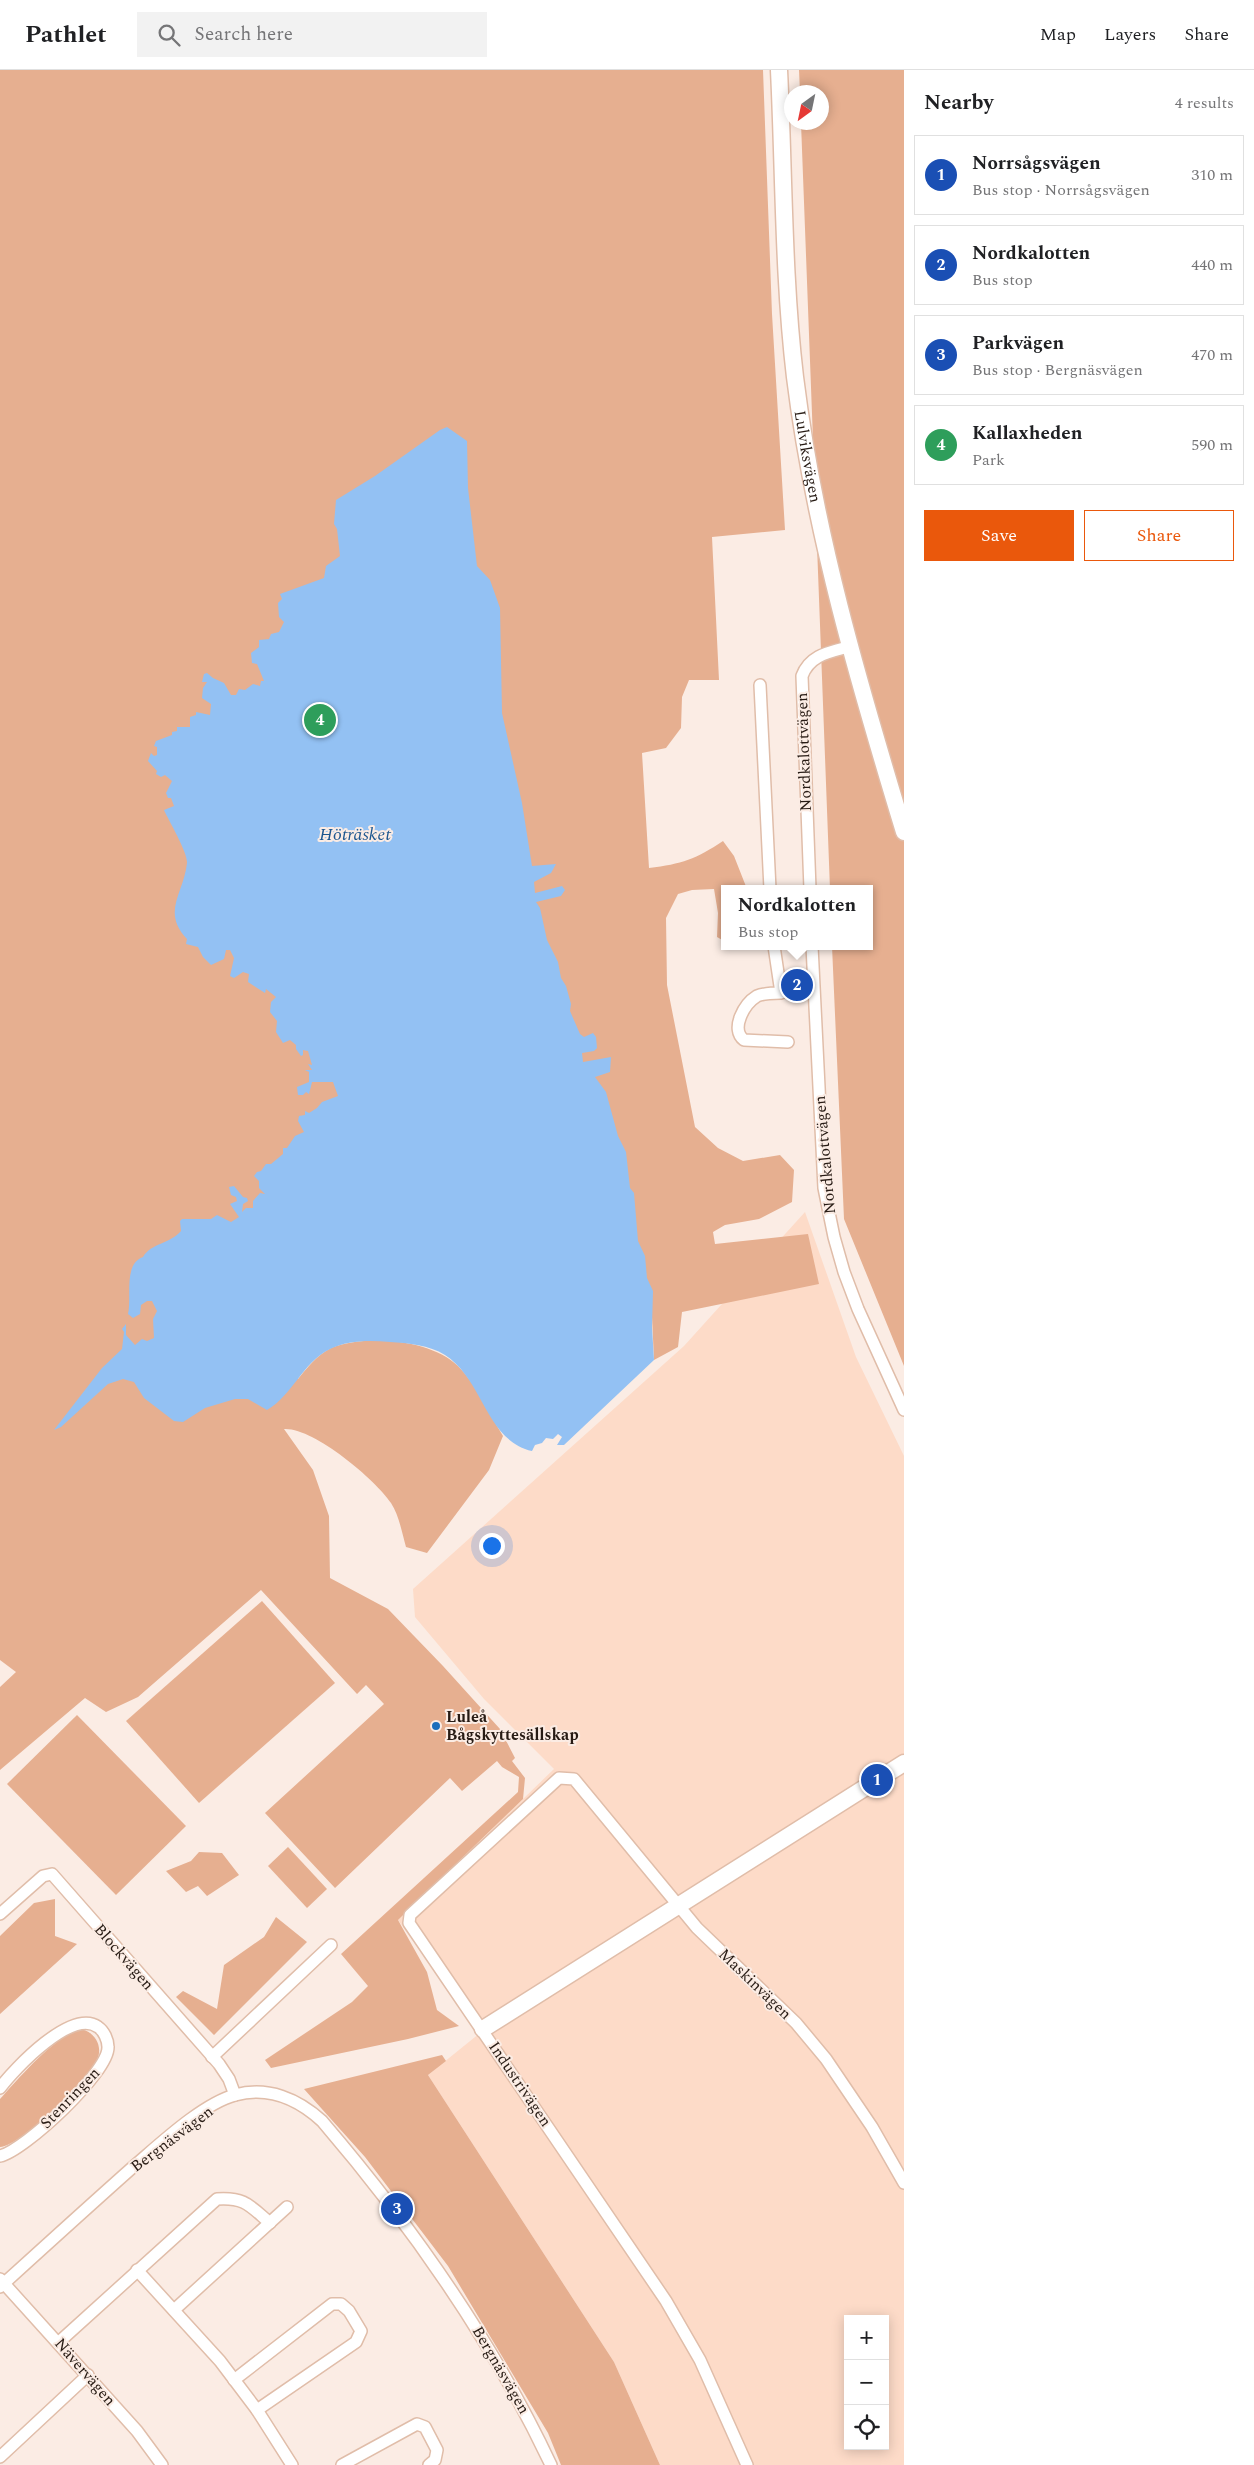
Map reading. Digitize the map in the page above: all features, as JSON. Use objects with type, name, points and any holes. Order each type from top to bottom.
[{"type":"main road","name":"Lulviksvägen","points":[[779,70],[787,266],[795,377],[812,486],[852,646],[904,832]]},
{"type":"main road","points":[[483,2029],[904,1763]]},
{"type":"street","name":"Nordkalottvägen","points":[[810,885],[802,676],[807,665],[814,658],[852,646]]},
{"type":"street","points":[[760,685],[770,885]]},
{"type":"street","points":[[775,950],[781,993],[756,997],[745,1009],[737,1026],[738,1032],[744,1040],[788,1042]]},
{"type":"street","name":"Nordkalottvägen","points":[[812,950],[824,1188],[834,1237],[844,1272],[858,1309],[904,1410]]},
{"type":"street","name":"Industrivägen","points":[[589,1796],[574,1779],[564,1776],[559,1778],[410,1914],[409,1923],[483,2029],[666,2301],[700,2360],[747,2465]]},
{"type":"street","name":"Maskinvägen","points":[[589,1796],[679,1905],[728,1958],[796,2023],[826,2059],[872,2127],[904,2183]]},
{"type":"street","name":"Blockvägen","points":[[0,1914],[43,1876],[52,1874],[212,2057],[225,2073],[234,2095]]},
{"type":"street","points":[[212,2057],[331,1945]]},
{"type":"street","name":"Stenringen","points":[[0,2088],[35,2052],[67,2027],[88,2023],[96,2026],[105,2036],[108,2048],[105,2060],[85,2086],[20,2147],[0,2156]]},
{"type":"street","name":"Bergnäsvägen","points":[[1,2284],[166,2139],[204,2111],[234,2095],[252,2093],[284,2097],[302,2104],[322,2121],[458,2299],[514,2390],[551,2465]]},
{"type":"street","points":[[59,2342],[217,2199],[238,2198],[270,2223]]},
{"type":"street","points":[[174,2310],[287,2207]]},
{"type":"street","points":[[137,2270],[234,2380],[257,2410],[292,2465]]},
{"type":"street","name":"Nävervägen","points":[[1,2284],[59,2342],[136,2431],[162,2465]]},
{"type":"street","points":[[234,2380],[332,2304],[341,2304],[349,2311],[361,2331],[356,2342],[257,2410]]},
{"type":"street","points":[[0,2457],[88,2375]]},
{"type":"street","points":[[342,2465],[417,2424],[425,2427],[437,2450],[435,2460],[429,2465]]},
{"type":"shaded area","points":[[0,70],[763,70],[772,314],[785,530],[712,537],[719,680],[689,680],[682,697],[681,728],[666,748],[642,753],[649,868],[688,860],[723,841],[734,856],[745,885],[721,885],[721,939],[717,937],[718,913],[714,889],[692,890],[678,894],[666,918],[667,985],[695,1127],[718,1148],[743,1161],[780,1155],[794,1170],[792,1202],[759,1219],[725,1225],[713,1232],[715,1244],[808,1234],[819,1284],[682,1312],[678,1347],[654,1360],[652,1317],[276,1329],[298,1379],[321,1354],[331,1348],[345,1344],[379,1340],[415,1345],[432,1350],[446,1357],[465,1374],[477,1390],[503,1436],[489,1470],[427,1553],[406,1547],[394,1508],[372,1481],[342,1456],[311,1436],[284,1429],[313,1470],[329,1516],[330,1578],[388,1609],[500,1729],[515,1758],[512,1761],[525,1778],[523,1799],[398,1920],[427,1972],[437,2010],[459,2026],[408,2039],[271,2068],[265,2060],[352,2002],[368,1986],[341,1954],[518,1792],[519,1777],[502,1767],[497,1761],[462,1791],[450,1778],[335,1888],[265,1813],[384,1704],[366,1685],[357,1694],[261,1590],[138,1697],[106,1712],[85,1698],[0,1770],[0,1687],[16,1672],[0,1660]]},
{"type":"shaded area","points":[[799,70],[904,70],[904,1366],[844,1219],[832,950],[873,950],[873,885],[830,885],[801,130],[829,130],[829,85],[800,85]]},
{"type":"shaded area","points":[[805,1212],[856,1357],[904,1456],[904,2465],[660,2465],[614,2362],[428,2075],[480,2033],[398,1920],[554,1769],[484,1699],[415,1617],[413,1589],[684,1346]]},
{"type":"shaded area","points":[[262,1601],[335,1683],[199,1803],[126,1721]]},
{"type":"shaded area","points":[[77,1715],[186,1826],[116,1895],[7,1784]]},
{"type":"shaded area","points":[[288,1847],[327,1889],[307,1908],[268,1866]]},
{"type":"shaded area","points":[[199,1852],[222,1853],[239,1875],[207,1896],[198,1886],[186,1892],[166,1871],[191,1861]]},
{"type":"shaded area","points":[[55,1899],[55,1936],[77,1944],[0,2014],[0,1936],[34,1903]]},
{"type":"shaded area","points":[[276,1917],[307,1942],[214,2035],[176,1997],[183,1991],[217,2009],[224,1965],[264,1937]]},
{"type":"shaded area","points":[[79,2029],[93,2035],[98,2044],[99,2054],[91,2070],[68,2096],[38,2124],[10,2144],[0,2147],[0,2099],[47,2050]]},
{"type":"shaded area","points":[[442,2055],[446,2061],[428,2075],[614,2362],[660,2465],[561,2465],[548,2433],[448,2266],[365,2157],[304,2089]]},
{"type":"water","name":"Höträsket","points":[[447,427],[467,441],[468,488],[477,566],[490,580],[500,608],[502,713],[522,803],[532,866],[556,864],[551,873],[534,882],[535,893],[562,886],[565,890],[561,896],[536,902],[540,908],[547,940],[558,962],[561,978],[566,986],[571,1004],[570,1011],[580,1034],[584,1037],[593,1033],[596,1037],[597,1048],[594,1051],[582,1053],[583,1062],[611,1057],[610,1072],[595,1077],[606,1092],[618,1136],[626,1152],[630,1188],[634,1193],[638,1241],[645,1256],[647,1278],[653,1291],[652,1327],[654,1360],[564,1445],[557,1445],[562,1437],[558,1434],[553,1439],[546,1438],[542,1443],[535,1445],[532,1451],[516,1445],[504,1435],[468,1379],[458,1366],[445,1355],[418,1345],[375,1341],[359,1341],[344,1344],[320,1355],[284,1396],[267,1410],[248,1399],[235,1399],[205,1408],[183,1422],[174,1421],[144,1398],[134,1382],[123,1379],[108,1384],[61,1427],[54,1430],[102,1368],[122,1349],[124,1332],[122,1329],[126,1324],[126,1335],[135,1345],[142,1339],[147,1341],[154,1338],[153,1319],[157,1311],[152,1301],[147,1301],[141,1305],[140,1314],[133,1318],[128,1314],[131,1274],[133,1266],[137,1261],[146,1252],[177,1235],[181,1231],[180,1221],[182,1219],[211,1219],[217,1215],[231,1222],[239,1217],[230,1204],[237,1201],[236,1197],[231,1195],[229,1187],[234,1186],[243,1197],[247,1198],[248,1201],[243,1204],[242,1212],[246,1208],[253,1208],[253,1201],[260,1193],[265,1194],[259,1188],[259,1181],[254,1176],[266,1164],[271,1164],[283,1154],[283,1148],[287,1148],[295,1136],[304,1132],[298,1121],[299,1116],[305,1115],[305,1111],[309,1113],[322,1102],[338,1096],[333,1082],[312,1082],[309,1094],[306,1092],[303,1095],[298,1095],[297,1087],[309,1082],[309,1072],[305,1070],[312,1070],[308,1064],[312,1065],[308,1051],[303,1050],[303,1055],[301,1056],[296,1049],[296,1045],[290,1040],[283,1043],[276,1032],[277,1021],[270,1012],[271,1002],[276,997],[266,989],[265,993],[248,982],[249,974],[243,972],[234,978],[230,976],[234,958],[230,950],[226,950],[224,959],[211,965],[203,957],[198,947],[186,944],[187,939],[179,929],[175,911],[185,874],[187,858],[164,810],[174,806],[171,798],[168,798],[166,793],[172,781],[165,775],[161,777],[156,774],[157,771],[148,761],[151,753],[154,756],[157,755],[157,747],[154,746],[156,741],[172,735],[172,732],[177,731],[177,727],[190,727],[190,717],[196,715],[196,712],[210,715],[211,704],[202,698],[203,688],[207,682],[202,682],[204,674],[207,673],[224,683],[231,695],[236,695],[239,689],[245,690],[253,684],[260,686],[261,681],[264,681],[257,664],[252,663],[251,653],[259,647],[259,640],[269,639],[271,634],[279,632],[284,622],[279,617],[278,603],[282,599],[280,594],[324,578],[326,566],[340,556],[337,529],[334,524],[336,500]]},
{"type":"place","name":"Kallaxheden","points":[[320,720]]},
{"type":"place","name":"Nordkalotten","points":[[797,985]]},
{"type":"place","name":"Luleå Bågskyttesällskap","points":[[436,1726]]},
{"type":"place","name":"Norrsågsvägen","points":[[877,1780]]},
{"type":"place","name":"Parkvägen","points":[[397,2209]]}]
